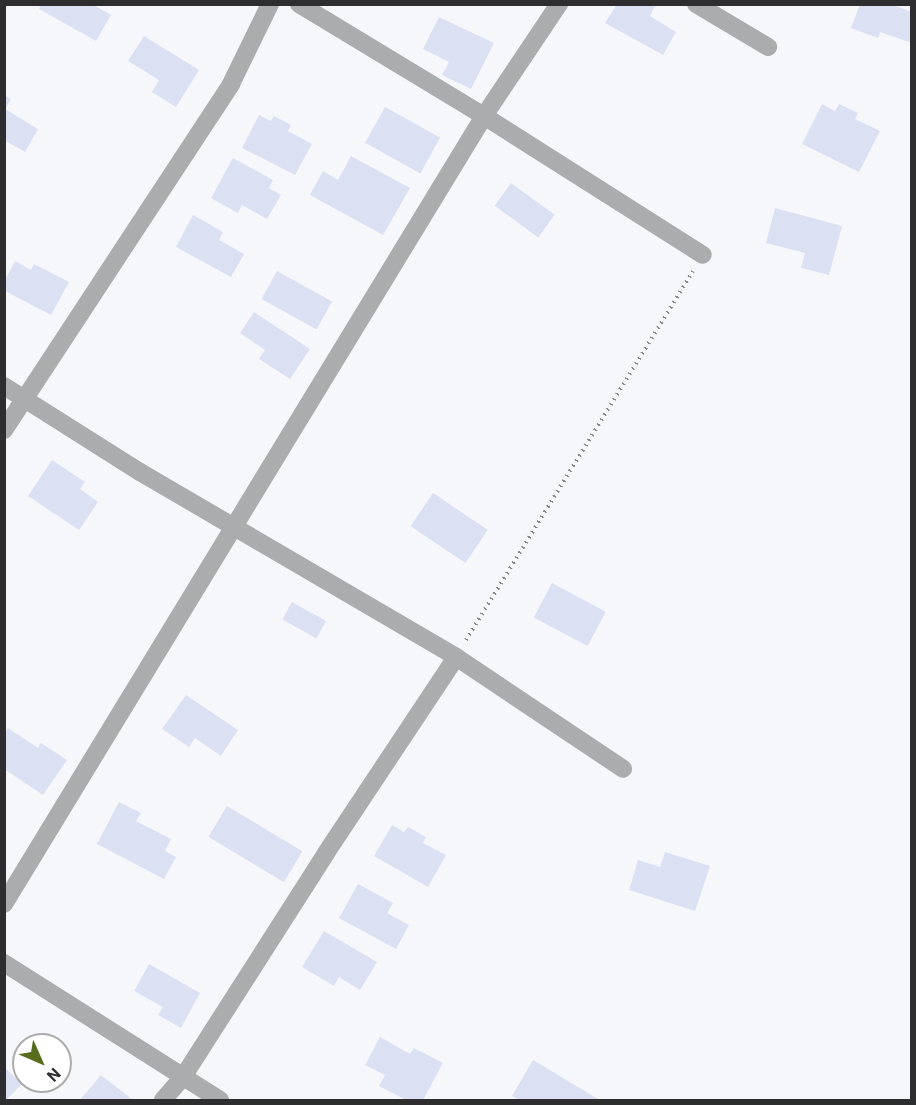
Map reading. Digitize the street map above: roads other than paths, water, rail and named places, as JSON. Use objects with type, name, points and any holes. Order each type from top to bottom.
[{"type":"street","points":[[4,430],[231,84],[270,4]]},
{"type":"street","points":[[299,4],[484,116],[703,255]]},
{"type":"street","points":[[4,904],[484,116],[559,4]]},
{"type":"street","points":[[696,4],[768,47]]},
{"type":"street","points":[[4,386],[140,472],[236,526],[456,657],[622,769]]},
{"type":"street","points":[[163,1101],[183,1077],[326,853],[456,657]]},
{"type":"street","points":[[4,963],[220,1101]]}]
